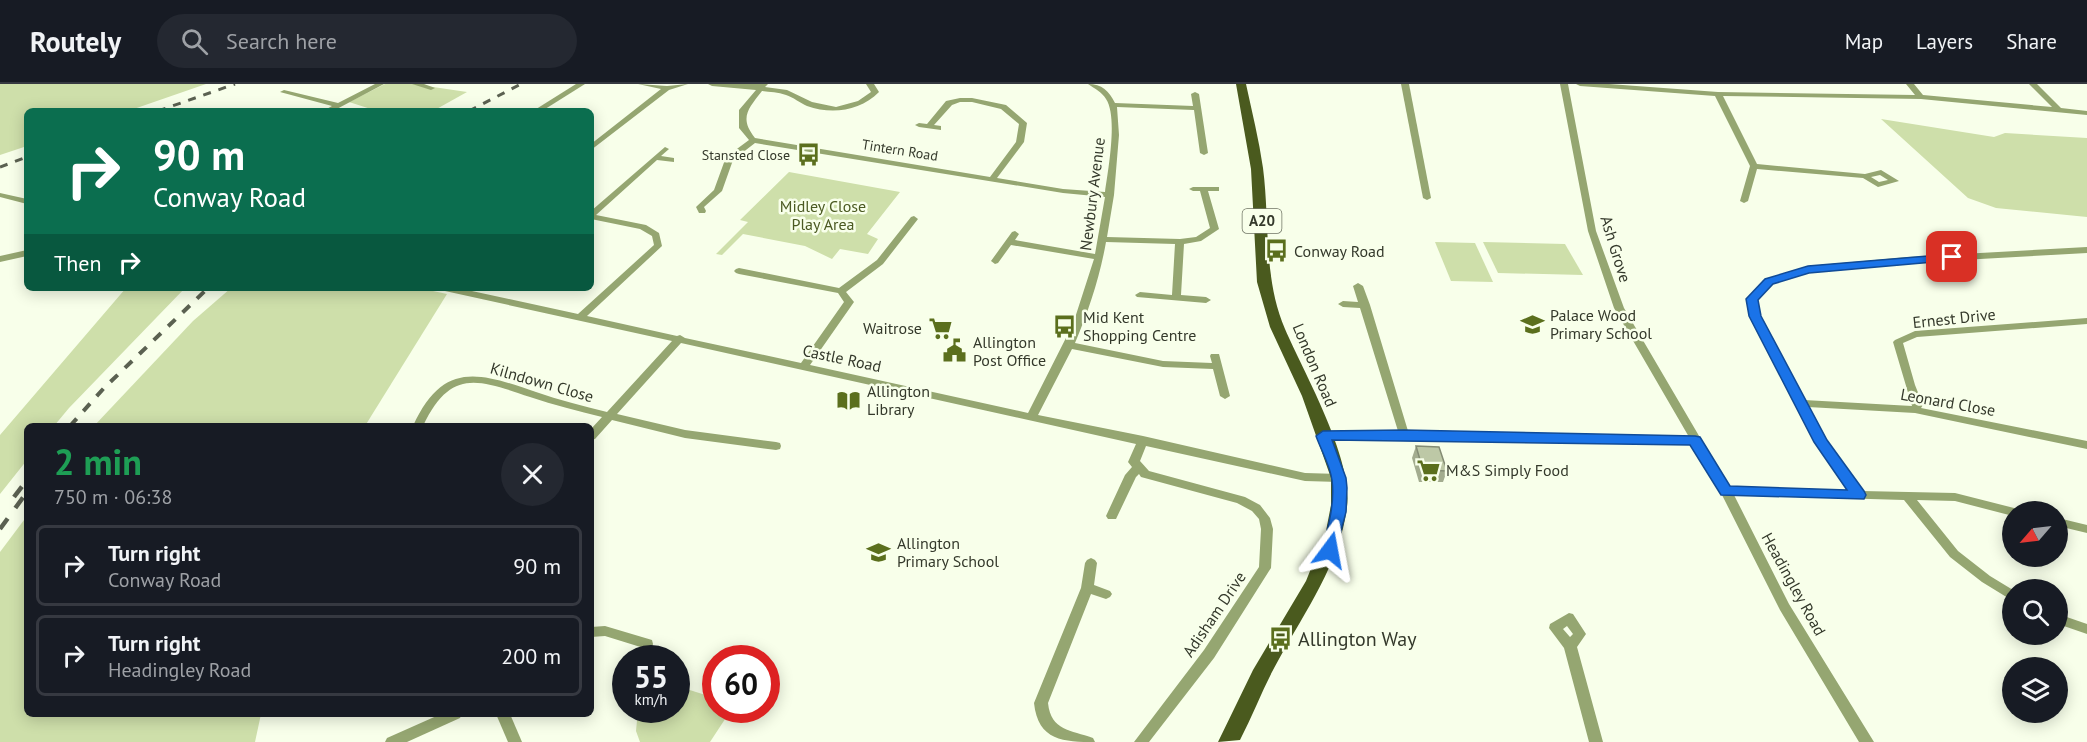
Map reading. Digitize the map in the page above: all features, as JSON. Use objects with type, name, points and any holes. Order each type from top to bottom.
[{"type":"main road","name":"London Road","points":[[1236,738],[1259,677],[1330,550],[1339,512],[1339,478],[1309,396],[1277,327],[1264,282],[1257,169],[1241,84]]},
{"type":"street","points":[[332,108],[380,84]]},
{"type":"street","points":[[416,84],[431,88]]},
{"type":"street","points":[[542,108],[581,84]]},
{"type":"street","points":[[642,84],[667,88],[684,84]]},
{"type":"street","points":[[712,84],[761,87],[787,93],[809,104],[834,110],[859,105],[869,98],[875,92],[870,84]]},
{"type":"street","points":[[1092,84],[1106,92],[1114,105],[1197,108]]},
{"type":"street","points":[[1405,84],[1427,198]]},
{"type":"street","name":"Ash Grove","points":[[1564,84],[1592,231],[1619,308],[1695,441]]},
{"type":"street","points":[[1580,84],[1718,94],[1921,97],[2087,113]]},
{"type":"street","points":[[1789,84],[1796,94]]},
{"type":"street","points":[[1910,84],[1921,97]]},
{"type":"street","points":[[2033,84],[2060,111]]},
{"type":"street","points":[[276,96],[294,87]]},
{"type":"street","points":[[702,211],[700,207],[718,191],[729,159],[753,140],[743,128],[743,110],[761,87]]},
{"type":"street","points":[[594,146],[667,88]]},
{"type":"street","points":[[284,92],[338,105]]},
{"type":"street","points":[[1195,94],[1205,153]]},
{"type":"street","points":[[1718,94],[1754,166],[1744,201]]},
{"type":"street","points":[[929,126],[950,103],[960,100],[972,100],[1003,107],[1023,123],[1020,142],[992,179]]},
{"type":"street","name":"Newbury Avenue","points":[[1032,416],[1069,345],[1100,258],[1110,195],[1116,116],[1114,105]]},
{"type":"street","points":[[920,125],[938,128]]},
{"type":"street","name":"Tintern Road","points":[[753,140],[1063,191],[1110,195]]},
{"type":"street","points":[[594,213],[665,149]]},
{"type":"street","points":[[656,158],[671,160]]},
{"type":"street","points":[[1754,166],[1865,176]]},
{"type":"street","points":[[1103,239],[1180,242],[1198,239],[1215,229],[1198,189],[1216,189]]},
{"type":"street","points":[[0,195],[24,201]]},
{"type":"street","points":[[580,318],[658,246],[656,235],[643,227],[594,217]]},
{"type":"street","points":[[841,291],[880,262],[914,219]]},
{"type":"street","points":[[995,261],[1012,238],[1100,258]]},
{"type":"street","points":[[1176,297],[1180,242]]},
{"type":"street","points":[[1859,495],[1821,442],[1755,316],[1752,299],[1769,282],[1816,268],[1908,260],[2087,250]]},
{"type":"street","points":[[0,259],[24,254]]},
{"type":"street","points":[[739,271],[841,291],[847,298],[847,306],[804,366]]},
{"type":"street","points":[[1358,286],[1404,435]]},
{"type":"street","name":"Castle Road","points":[[462,291],[1305,477],[1339,478]]},
{"type":"street","points":[[1140,295],[1206,300]]},
{"type":"street","points":[[1343,304],[1365,305]]},
{"type":"street","name":"Ernest Drive","points":[[1915,410],[1918,405],[1898,342],[1915,334],[2087,321]]},
{"type":"street","points":[[594,433],[680,338]]},
{"type":"street","points":[[1069,345],[1163,364],[1216,361],[1225,396]]},
{"type":"street","name":"Kilndown Close","points":[[419,423],[427,406],[441,392],[457,382],[485,379],[608,417],[686,434],[776,446]]},
{"type":"street","name":"Leonard Close","points":[[1802,403],[1915,410],[2087,446]]},
{"type":"street","points":[[1323,436],[1404,435],[1695,441]]},
{"type":"street","points":[[1112,516],[1131,475],[1138,468],[1134,462],[1143,440]]},
{"type":"street","name":"Headingley Road","points":[[1695,441],[1726,491],[1784,607],[1867,742]]},
{"type":"street","name":"Adisham Drive","points":[[1138,468],[1155,478],[1241,500],[1256,508],[1264,518],[1267,529],[1265,568],[1209,654],[1141,742]]},
{"type":"street","points":[[1726,491],[1955,497],[2002,509]]},
{"type":"street","points":[[1908,496],[1954,554],[2002,589]]},
{"type":"street","points":[[2068,524],[2087,529]]},
{"type":"street","points":[[1088,742],[1055,732],[1046,724],[1041,714],[1041,703],[1087,588],[1091,563]]},
{"type":"street","points":[[1087,588],[1106,594]]},
{"type":"street","points":[[2068,622],[2087,629]]},
{"type":"street","points":[[594,632],[605,631],[647,644]]},
{"type":"street","points":[[1570,646],[1596,742]]},
{"type":"street","points":[[392,742],[449,717]]},
{"type":"street","points":[[504,717],[515,742]]},
{"type":"green space","points":[[0,84],[206,84],[137,108],[24,108],[24,147],[0,155]]},
{"type":"green space","points":[[385,84],[413,84],[467,92],[438,108],[368,108],[349,102]]},
{"type":"green space","points":[[1881,119],[1994,137],[2005,133],[2087,138],[2087,217],[1996,208],[1968,198]]},
{"type":"green space","name":"Midley Close Play Area","points":[[789,172],[900,192],[867,234],[878,239],[868,254],[840,249],[832,259],[805,246],[743,234],[722,255],[716,254],[748,222],[740,220]]},
{"type":"green space","points":[[1435,242],[1475,243],[1493,282],[1451,281]]},
{"type":"green space","points":[[1483,242],[1565,244],[1583,275],[1498,273]]},
{"type":"green space","points":[[123,291],[182,291],[56,423],[24,423],[24,464],[0,494],[0,435]]},
{"type":"green space","points":[[228,291],[433,291],[447,294],[367,423],[97,423],[193,321]]},
{"type":"green space","points":[[24,520],[24,717],[260,717],[255,742],[0,742],[0,552]]},
{"type":"green space","points":[[690,690],[702,694],[702,723],[722,723],[710,742],[640,742],[636,731],[637,723],[690,723]]},
{"type":"building","points":[[1416,446],[1439,447],[1447,471],[1423,470]]},
{"type":"railway","points":[[167,108],[235,84]]},
{"type":"railway","points":[[475,108],[521,84]]},
{"type":"railway","points":[[0,167],[24,158]]},
{"type":"railway","points":[[73,423],[104,388],[205,291]]},
{"type":"railway","points":[[14,497],[24,484]]},
{"type":"railway","points":[[0,529],[24,496]]},
{"type":"place","name":"Stansted Close","points":[[808,155]]},
{"type":"place","name":"Conway Road","points":[[1276,251]]},
{"type":"place","name":"Palace Wood Primary School","points":[[1532,324]]},
{"type":"place","name":"Mid Kent Shopping Centre","points":[[1065,326]]},
{"type":"place","name":"Waitrose","points":[[940,328]]},
{"type":"place","name":"Allington Post Office","points":[[955,351]]},
{"type":"place","name":"Allington Library","points":[[849,400]]},
{"type":"place","name":"M&S Simply Food","points":[[1428,470]]},
{"type":"place","name":"Allington Primary School","points":[[879,552]]},
{"type":"place","name":"Allington Way","points":[[1280,639]]},
{"type":"route","points":[[1330,550],[1339,512],[1340,488],[1339,478],[1323,436],[1404,435],[1695,441],[1726,491],[1859,495],[1821,442],[1755,316],[1752,299],[1769,282],[1808,269],[1952,257]]}]
